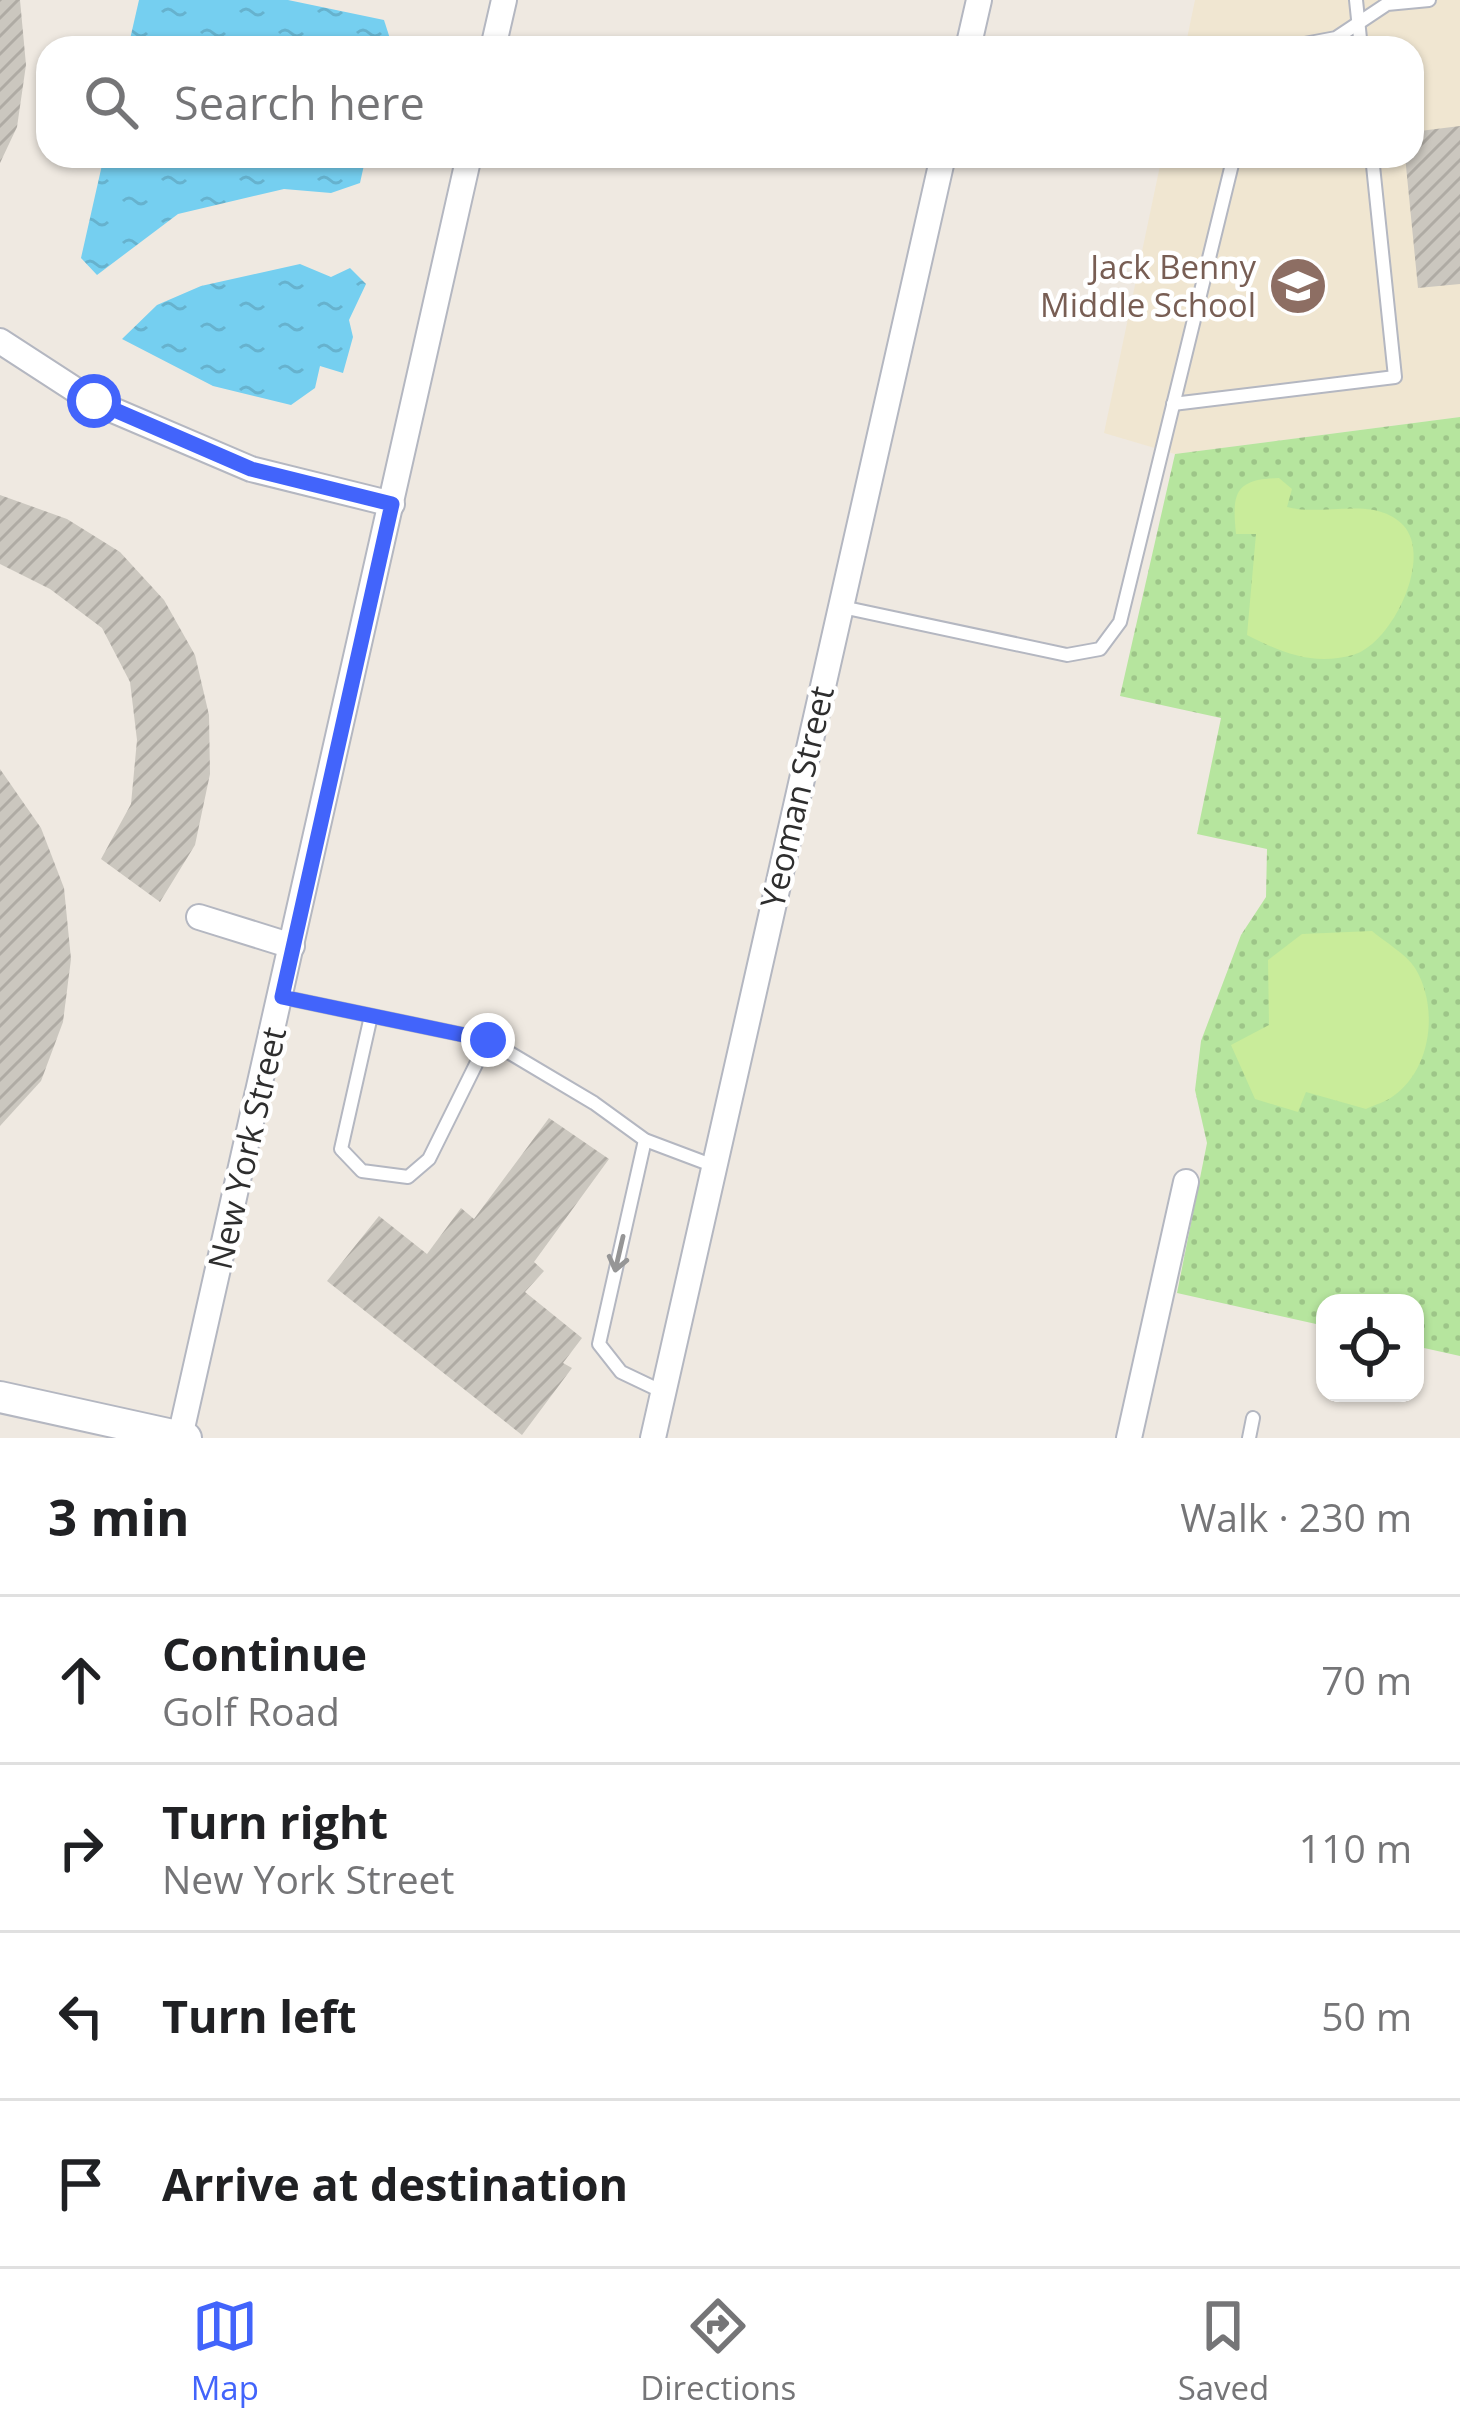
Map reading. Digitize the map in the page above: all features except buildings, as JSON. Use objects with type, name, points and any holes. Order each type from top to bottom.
[{"type":"street","points":[[496,36],[504,0]]},
{"type":"street","points":[[971,36],[979,0]]},
{"type":"street","name":"New York Street","points":[[171,1436],[282,997],[466,168]]},
{"type":"street","name":"Yeoman Street","points":[[653,1438],[941,168]]},
{"type":"street","points":[[0,340],[94,401],[251,469],[392,504]]},
{"type":"street","points":[[199,917],[292,946]]},
{"type":"street","points":[[1130,1438],[1186,1181]]},
{"type":"street","points":[[0,1396],[171,1436]]},
{"type":"lane","points":[[1356,0],[1360,36]]},
{"type":"lane","points":[[1339,36],[1387,4],[1429,0]]},
{"type":"lane","points":[[842,607],[1067,655],[1100,649],[1120,622],[1231,168]]},
{"type":"lane","points":[[1173,404],[1395,377],[1373,168]]},
{"type":"lane","points":[[282,997],[488,1040],[594,1103],[645,1140],[714,1166]]},
{"type":"lane","points":[[370,1016],[341,1149],[362,1172],[408,1178],[429,1159],[488,1040]]},
{"type":"lane","points":[[645,1140],[598,1343],[621,1372],[663,1392]]},
{"type":"lane","points":[[1250,1438],[1253,1418]]},
{"type":"shaded area","name":"Jack Benny Middle School","points":[[1195,0],[1460,0],[1460,417],[1175,454],[1104,433],[1159,168],[1424,168],[1424,36],[1188,36]]},
{"type":"green space","points":[[1460,417],[1460,1356],[1424,1348],[1424,1294],[1316,1294],[1316,1324],[1177,1293],[1207,1143],[1195,1090],[1201,1041],[1241,935],[1266,897],[1267,849],[1197,834],[1221,718],[1120,696],[1175,454]]},
{"type":"green space","points":[[1279,478],[1292,489],[1287,507],[1378,511],[1403,525],[1411,540],[1414,558],[1404,599],[1381,635],[1353,655],[1298,656],[1247,635],[1256,534],[1236,534],[1236,499],[1253,482]]},
{"type":"green space","points":[[1372,931],[1411,963],[1423,984],[1428,1037],[1416,1071],[1392,1097],[1366,1109],[1306,1092],[1298,1112],[1255,1099],[1231,1045],[1269,1025],[1268,960],[1302,934]]},
{"type":"water","points":[[139,0],[288,0],[384,20],[389,36],[131,36]]},
{"type":"water","points":[[101,168],[363,168],[360,183],[331,193],[284,189],[178,214],[97,275],[81,258]]},
{"type":"water","points":[[300,264],[331,277],[350,268],[366,284],[349,320],[353,337],[343,373],[320,366],[315,388],[291,405],[213,386],[122,339],[157,305],[201,286]]},
{"type":"place","name":"Jack Benny Middle School","points":[[1298,286]]},
{"type":"route","points":[[94,401],[251,469],[392,504],[282,997],[488,1040]]}]
